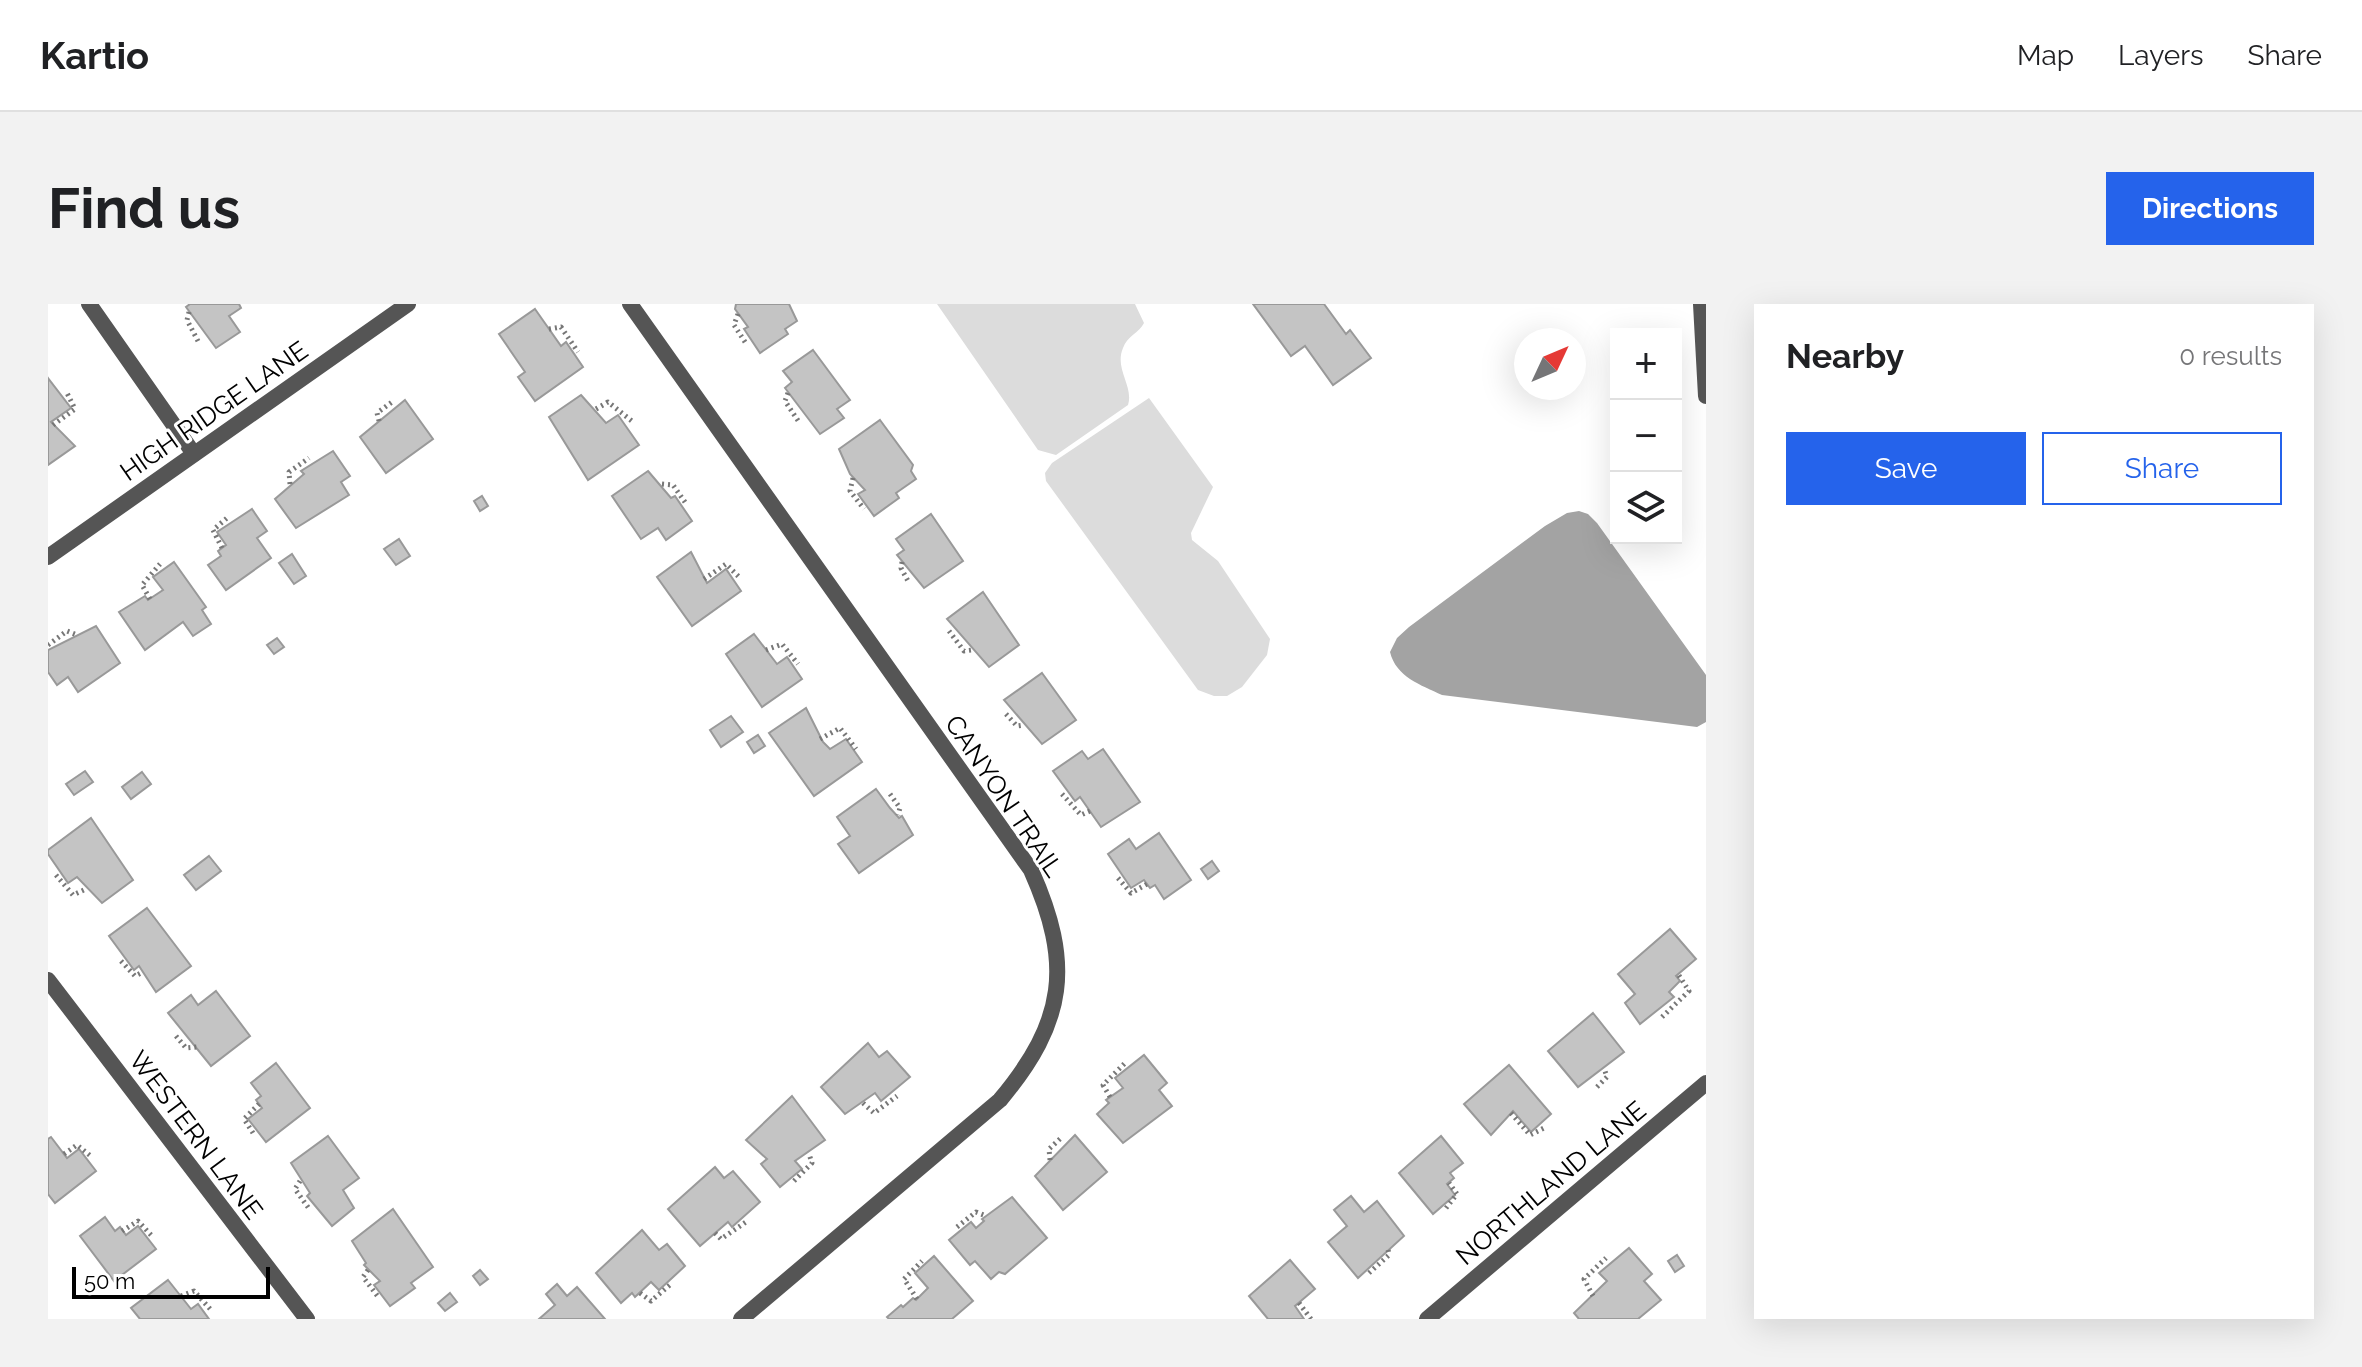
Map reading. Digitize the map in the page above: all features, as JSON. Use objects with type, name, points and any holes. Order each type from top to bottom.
[{"type":"street","points":[[89,304],[194,454]]},
{"type":"street","name":"HIGH RIDGE LANE","points":[[48,557],[408,304]]},
{"type":"street","name":"CANYON TRAIL","points":[[630,304],[1031,870],[1047,907],[1058,953],[1052,1016],[1031,1063],[1000,1100],[741,1319]]},
{"type":"street","points":[[1701,304],[1706,396]]},
{"type":"street","name":"WESTERN LANE","points":[[48,980],[307,1319]]},
{"type":"street","name":"NORTHLAND LANE","points":[[1427,1319],[1706,1083]]},
{"type":"path","points":[[189,312],[187,320],[199,343]]},
{"type":"path","points":[[738,314],[734,325],[747,345]]},
{"type":"path","points":[[549,329],[561,327],[578,352]]},
{"type":"path","points":[[53,425],[75,409],[67,393]]},
{"type":"path","points":[[788,393],[785,401],[799,422]]},
{"type":"path","points":[[379,421],[377,413],[392,402]]},
{"type":"path","points":[[596,409],[608,402],[633,422]]},
{"type":"path","points":[[290,484],[289,472],[309,458]]},
{"type":"path","points":[[853,478],[850,491],[864,509]]},
{"type":"path","points":[[662,484],[673,485],[687,505]]},
{"type":"path","points":[[222,548],[213,530],[227,518]]},
{"type":"path","points":[[902,562],[901,568],[909,583]]},
{"type":"path","points":[[150,599],[142,585],[160,564]]},
{"type":"path","points":[[704,579],[726,564],[739,577]]},
{"type":"path","points":[[48,645],[67,631],[77,635]]},
{"type":"path","points":[[949,631],[964,651],[972,650]]},
{"type":"path","points":[[766,650],[782,644],[798,664]]},
{"type":"path","points":[[1006,714],[1017,726],[1024,725]]},
{"type":"path","points":[[820,739],[840,728],[856,749]]},
{"type":"path","points":[[890,794],[900,808],[898,815]]},
{"type":"path","points":[[1062,794],[1081,815],[1090,811]]},
{"type":"path","points":[[56,875],[73,895],[86,889]]},
{"type":"path","points":[[1118,878],[1131,893],[1147,884]]},
{"type":"path","points":[[121,961],[135,976],[143,972]]},
{"type":"path","points":[[1662,1017],[1689,991],[1678,974]]},
{"type":"path","points":[[176,1036],[186,1048],[197,1047]]},
{"type":"path","points":[[1110,1097],[1103,1085],[1125,1063]]},
{"type":"path","points":[[1597,1087],[1607,1077],[1604,1068]]},
{"type":"path","points":[[863,1103],[874,1113],[897,1096]]},
{"type":"path","points":[[253,1133],[244,1119],[259,1104]]},
{"type":"path","points":[[1511,1113],[1530,1135],[1544,1128]]},
{"type":"path","points":[[1050,1160],[1049,1149],[1061,1138]]},
{"type":"path","points":[[64,1154],[77,1145],[92,1157]]},
{"type":"path","points":[[794,1181],[812,1163],[809,1154]]},
{"type":"path","points":[[300,1181],[295,1189],[310,1210]]},
{"type":"path","points":[[1446,1208],[1457,1194],[1449,1183]]},
{"type":"path","points":[[957,1227],[976,1212],[986,1216]]},
{"type":"path","points":[[122,1231],[138,1221],[151,1235]]},
{"type":"path","points":[[715,1233],[721,1239],[727,1238],[746,1222]]},
{"type":"path","points":[[1369,1273],[1389,1255],[1388,1249]]},
{"type":"path","points":[[1593,1296],[1584,1279],[1606,1258]]},
{"type":"path","points":[[917,1299],[904,1279],[922,1261]]},
{"type":"path","points":[[368,1270],[363,1277],[379,1298]]},
{"type":"path","points":[[640,1293],[651,1301],[671,1284]]},
{"type":"path","points":[[181,1296],[194,1291],[211,1310]]},
{"type":"path","points":[[1299,1303],[1311,1319]]},
{"type":"shaded area","points":[[937,304],[1135,304],[1144,323],[1127,340],[1121,356],[1128,405],[1056,455],[1038,450]]},
{"type":"shaded area","points":[[1149,398],[1213,487],[1191,533],[1192,540],[1218,561],[1270,639],[1267,655],[1242,687],[1227,696],[1214,696],[1198,690],[1046,481],[1045,473],[1052,463]]},
{"type":"shaded area","points":[[1579,511],[1588,514],[1597,523],[1706,675],[1706,722],[1697,727],[1442,695],[1410,679],[1393,661],[1390,652],[1397,638],[1409,627],[1567,513]]},
{"type":"building","points":[[190,304],[239,304],[241,308],[229,316],[240,332],[216,348],[186,307]]},
{"type":"building","points":[[736,304],[789,304],[797,321],[785,329],[788,334],[760,353],[744,329],[748,327],[735,309]]},
{"type":"building","points":[[1253,304],[1324,304],[1346,334],[1350,330],[1371,358],[1333,385],[1305,346],[1291,356]]},
{"type":"building","points":[[535,309],[561,346],[566,342],[583,367],[535,401],[518,377],[525,372],[499,334]]},
{"type":"building","points":[[813,350],[850,400],[837,409],[844,418],[820,434],[785,388],[792,382],[783,371]]},
{"type":"building","points":[[48,378],[71,408],[51,422],[75,446],[48,465]]},
{"type":"building","points":[[581,395],[606,423],[618,415],[639,445],[588,480],[549,417]]},
{"type":"building","points":[[405,400],[433,439],[386,473],[360,437]]},
{"type":"building","points":[[880,420],[913,465],[911,471],[916,479],[896,493],[899,498],[874,516],[858,494],[865,490],[850,474],[839,449]]},
{"type":"building","points":[[333,451],[350,476],[341,482],[349,495],[296,528],[275,499],[304,474],[301,471]]},
{"type":"building","points":[[648,471],[671,498],[675,496],[692,521],[666,540],[658,528],[641,539],[612,496]]},
{"type":"building","points":[[482,496],[488,506],[480,511],[474,501]]},
{"type":"building","points":[[252,509],[267,531],[257,538],[271,558],[226,590],[208,565],[221,556],[218,551],[226,545],[217,532]]},
{"type":"building","points":[[931,514],[963,561],[924,588],[897,555],[904,550],[896,539]]},
{"type":"building","points":[[399,539],[410,556],[396,565],[384,549]]},
{"type":"building","points":[[691,552],[707,583],[726,569],[741,591],[692,626],[657,577]]},
{"type":"building","points":[[292,554],[306,576],[294,584],[279,563]]},
{"type":"building","points":[[174,562],[206,607],[202,610],[211,624],[193,636],[183,622],[145,650],[119,612],[145,596],[148,600],[163,590],[153,577]]},
{"type":"building","points":[[983,592],[1019,645],[989,667],[947,619]]},
{"type":"building","points":[[96,626],[120,663],[78,692],[68,677],[57,685],[48,672],[48,650]]},
{"type":"building","points":[[754,634],[777,664],[787,657],[802,679],[762,707],[726,654]]},
{"type":"building","points":[[277,638],[284,647],[274,654],[267,645]]},
{"type":"building","points":[[1042,673],[1076,720],[1042,744],[1004,700]]},
{"type":"building","points":[[806,708],[823,742],[830,749],[846,739],[862,762],[814,796],[769,733]]},
{"type":"building","points":[[731,716],[743,732],[721,747],[710,730]]},
{"type":"building","points":[[758,735],[765,746],[754,753],[747,742]]},
{"type":"building","points":[[1103,749],[1140,802],[1101,827],[1080,797],[1075,801],[1053,771],[1082,751],[1088,759]]},
{"type":"building","points":[[85,771],[93,782],[74,795],[66,784]]},
{"type":"building","points":[[142,772],[151,784],[131,799],[122,787]]},
{"type":"building","points":[[876,789],[899,818],[902,816],[913,835],[859,873],[838,844],[850,836],[837,817]]},
{"type":"building","points":[[91,818],[133,880],[102,903],[77,877],[68,883],[48,854],[48,850]]},
{"type":"building","points":[[1159,833],[1191,880],[1164,899],[1155,885],[1150,888],[1144,880],[1131,888],[1108,854],[1129,839],[1136,849]]},
{"type":"building","points":[[209,856],[221,871],[196,890],[184,875]]},
{"type":"building","points":[[1212,861],[1219,871],[1208,879],[1201,869]]},
{"type":"building","points":[[147,908],[191,966],[156,992],[139,966],[134,970],[109,936]]},
{"type":"building","points":[[1670,929],[1696,959],[1676,976],[1680,981],[1669,992],[1674,997],[1640,1024],[1625,1003],[1635,994],[1618,974]]},
{"type":"building","points":[[216,991],[250,1036],[211,1066],[168,1013],[191,995],[198,1005]]},
{"type":"building","points":[[1593,1013],[1624,1052],[1578,1087],[1548,1051]]},
{"type":"building","points":[[868,1043],[879,1057],[887,1051],[910,1077],[881,1101],[875,1093],[845,1114],[821,1087]]},
{"type":"building","points":[[1144,1055],[1167,1083],[1159,1090],[1172,1106],[1123,1143],[1097,1114],[1109,1103],[1106,1100],[1123,1088],[1115,1078]]},
{"type":"building","points":[[276,1063],[310,1108],[266,1142],[248,1119],[262,1108],[256,1100],[261,1096],[251,1083]]},
{"type":"building","points":[[1509,1065],[1551,1114],[1531,1132],[1513,1111],[1491,1135],[1464,1104]]},
{"type":"building","points":[[792,1096],[825,1140],[795,1161],[802,1169],[780,1187],[761,1164],[767,1159],[746,1140]]},
{"type":"building","points":[[1075,1135],[1107,1172],[1063,1210],[1035,1176]]},
{"type":"building","points":[[328,1136],[359,1178],[343,1190],[354,1208],[332,1226],[307,1196],[310,1193],[291,1163]]},
{"type":"building","points":[[1441,1136],[1463,1163],[1450,1173],[1454,1178],[1447,1184],[1455,1195],[1433,1214],[1399,1173]]},
{"type":"building","points":[[51,1137],[67,1158],[79,1149],[96,1171],[55,1203],[48,1194],[48,1139]]},
{"type":"building","points":[[715,1167],[724,1178],[733,1171],[760,1202],[732,1227],[728,1222],[700,1246],[668,1209]]},
{"type":"building","points":[[1351,1196],[1364,1212],[1377,1201],[1404,1236],[1358,1278],[1328,1242],[1347,1226],[1334,1210]]},
{"type":"building","points":[[1012,1197],[1047,1238],[1005,1274],[999,1272],[991,1279],[975,1261],[970,1265],[949,1240],[971,1222],[976,1228],[984,1221],[982,1219]]},
{"type":"building","points":[[393,1209],[433,1267],[411,1283],[415,1288],[390,1306],[374,1285],[380,1281],[364,1265],[366,1263],[352,1241]]},
{"type":"building","points":[[105,1217],[115,1231],[120,1227],[126,1235],[138,1226],[156,1249],[114,1281],[80,1236]]},
{"type":"building","points":[[642,1230],[659,1250],[667,1244],[685,1266],[659,1290],[651,1282],[635,1297],[632,1293],[621,1303],[596,1273]]},
{"type":"building","points":[[1629,1248],[1652,1274],[1644,1281],[1661,1300],[1638,1319],[1579,1319],[1574,1313],[1607,1281],[1599,1273]]},
{"type":"building","points":[[1677,1255],[1684,1266],[1675,1272],[1668,1261]]},
{"type":"building","points":[[934,1256],[973,1301],[952,1319],[889,1319],[887,1317],[901,1305],[903,1307],[913,1298],[916,1300],[928,1288],[915,1273]]},
{"type":"building","points":[[1290,1260],[1315,1289],[1295,1306],[1304,1319],[1268,1319],[1249,1296]]},
{"type":"building","points":[[480,1270],[488,1279],[480,1285],[473,1276]]},
{"type":"building","points":[[168,1280],[191,1309],[198,1304],[209,1319],[140,1319],[131,1308]]},
{"type":"building","points":[[557,1284],[567,1296],[577,1287],[605,1319],[539,1319],[555,1305],[546,1294]]},
{"type":"building","points":[[450,1293],[457,1302],[445,1311],[438,1303]]}]
